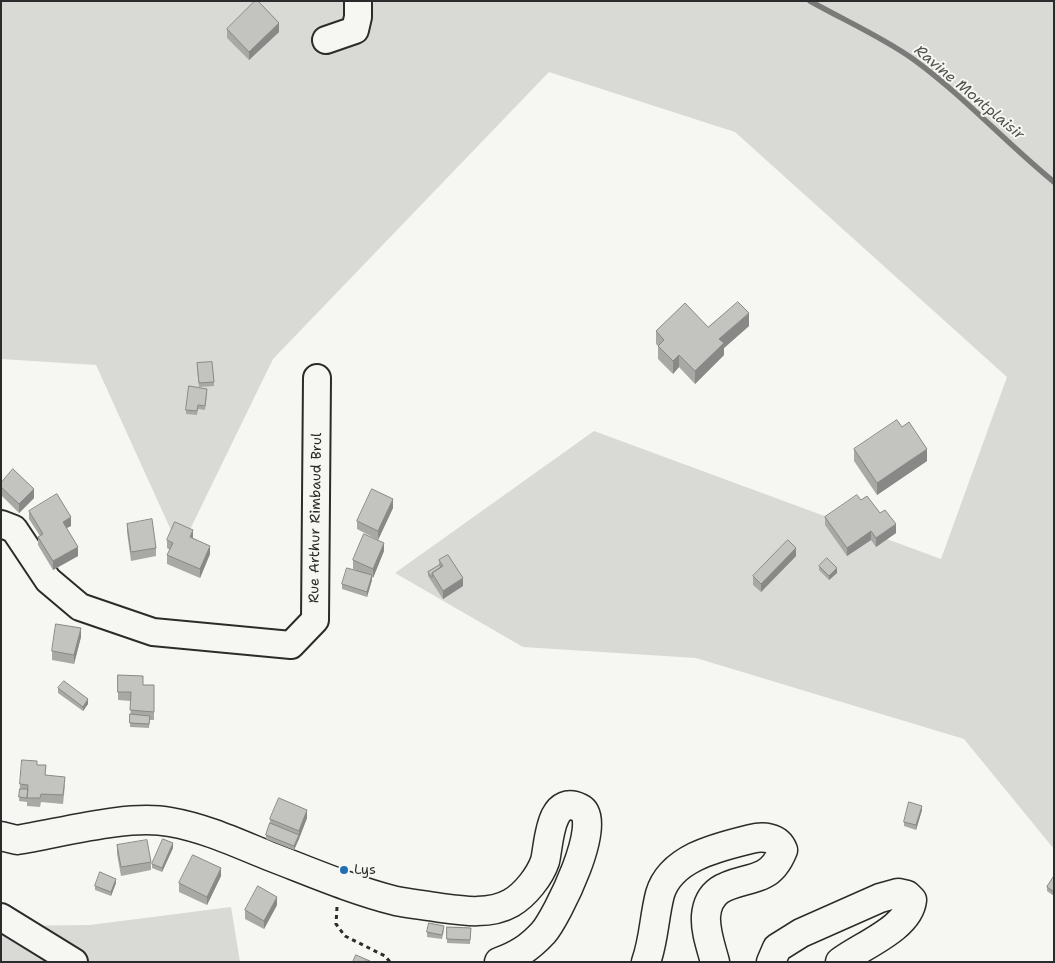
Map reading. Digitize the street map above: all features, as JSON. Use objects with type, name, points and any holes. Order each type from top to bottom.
[{"type":"main road","points":[[1,836],[17,840],[127,821],[169,821],[210,832],[345,885],[396,901],[451,909],[483,911],[511,903],[530,886],[544,862],[555,815],[563,808],[572,805],[581,808],[587,814],[585,839],[565,897],[544,932],[519,955],[498,962]]},
{"type":"main road","points":[[646,962],[652,947],[661,893],[669,878],[680,866],[712,849],[756,838],[775,840],[780,843],[783,850],[776,864],[764,874],[731,883],[714,897],[708,909],[707,927],[715,962]]},
{"type":"main road","points":[[771,962],[777,948],[801,933],[880,898],[898,893],[907,894],[912,900],[911,908],[906,917],[890,932],[859,948],[840,962]]},
{"type":"street","points":[[326,40],[355,30],[358,17],[358,1]]},
{"type":"street","name":"Rue Arthur Rimbaud Brul","points":[[1,524],[14,529],[48,580],[80,607],[153,632],[291,645],[315,620],[317,378]]},
{"type":"street","points":[[1,917],[74,962]]},
{"type":"path","points":[[345,885],[338,905],[336,924],[345,936],[385,956],[390,962]]},
{"type":"shaded area","points":[[1,1],[1054,1],[1054,849],[964,739],[696,658],[523,647],[395,573],[594,431],[941,559],[1007,377],[735,132],[549,72],[273,359],[180,550],[96,365],[1,359]]},
{"type":"shaded area","points":[[231,907],[240,962],[1,962],[1,926],[90,925]]},
{"type":"building","points":[[255,1],[258,1],[279,23],[249,52],[227,29]]},
{"type":"building","points":[[738,302],[749,313],[719,339],[724,343],[695,371],[679,355],[673,361],[658,346],[664,340],[656,331],[685,303],[708,327]]},
{"type":"building","points":[[212,362],[214,382],[199,383],[197,363]]},
{"type":"building","points":[[189,386],[207,389],[205,406],[198,405],[197,411],[186,410]]},
{"type":"building","points":[[897,420],[902,427],[909,422],[927,449],[877,483],[854,449]]},
{"type":"building","points":[[13,469],[34,489],[19,504],[1,487],[1,483]]},
{"type":"building","points":[[372,489],[393,499],[378,531],[357,521]]},
{"type":"building","points":[[57,494],[71,517],[63,522],[78,547],[53,561],[38,537],[43,534],[29,511]]},
{"type":"building","points":[[857,495],[861,500],[867,496],[880,513],[885,510],[896,524],[876,538],[871,531],[847,548],[825,517]]},
{"type":"building","points":[[152,519],[156,548],[131,552],[127,524]]},
{"type":"building","points":[[175,522],[193,530],[190,537],[210,546],[200,569],[167,555],[173,543],[167,540]]},
{"type":"building","points":[[364,534],[384,543],[373,569],[353,560]]},
{"type":"building","points":[[788,540],[796,548],[761,584],[753,576]]},
{"type":"building","points":[[448,555],[463,578],[443,591],[432,573],[443,566],[439,560]]},
{"type":"building","points":[[827,558],[837,568],[829,576],[819,566]]},
{"type":"building","points":[[440,565],[441,567],[432,573],[432,578],[428,572]]},
{"type":"building","points":[[347,568],[372,575],[367,592],[342,584]]},
{"type":"building","points":[[56,624],[81,628],[74,655],[52,651]]},
{"type":"building","points":[[118,675],[143,676],[143,685],[154,685],[154,712],[130,710],[131,692],[118,692]]},
{"type":"building","points":[[64,681],[88,699],[83,707],[58,688]]},
{"type":"building","points":[[130,714],[150,716],[149,724],[130,723]]},
{"type":"building","points":[[22,760],[37,761],[37,765],[46,765],[45,775],[65,777],[63,795],[41,794],[40,798],[27,798],[28,785],[20,784]]},
{"type":"building","points":[[20,789],[28,789],[27,798],[19,797]]},
{"type":"building","points":[[279,798],[307,810],[299,831],[270,819]]},
{"type":"building","points":[[909,802],[922,806],[916,825],[904,822]]},
{"type":"building","points":[[270,823],[299,835],[294,846],[266,835]]},
{"type":"building","points":[[163,839],[173,843],[162,868],[152,864]]},
{"type":"building","points":[[147,840],[151,862],[121,867],[117,845]]},
{"type":"building","points":[[193,855],[221,868],[207,897],[179,883]]},
{"type":"building","points":[[100,872],[116,879],[111,892],[95,886]]},
{"type":"building","points":[[1054,876],[1054,892],[1047,887]]},
{"type":"building","points":[[258,886],[277,897],[264,921],[245,910]]},
{"type":"building","points":[[429,923],[444,926],[442,935],[427,932]]},
{"type":"building","points":[[447,927],[471,928],[470,940],[447,939]]},
{"type":"building","points":[[356,955],[370,961],[353,962]]},
{"type":"waterway","name":"Ravine Montplaisir","points":[[810,1],[902,51],[932,73],[1054,182]]},
{"type":"place","name":"Lys","points":[[344,870]]}]
